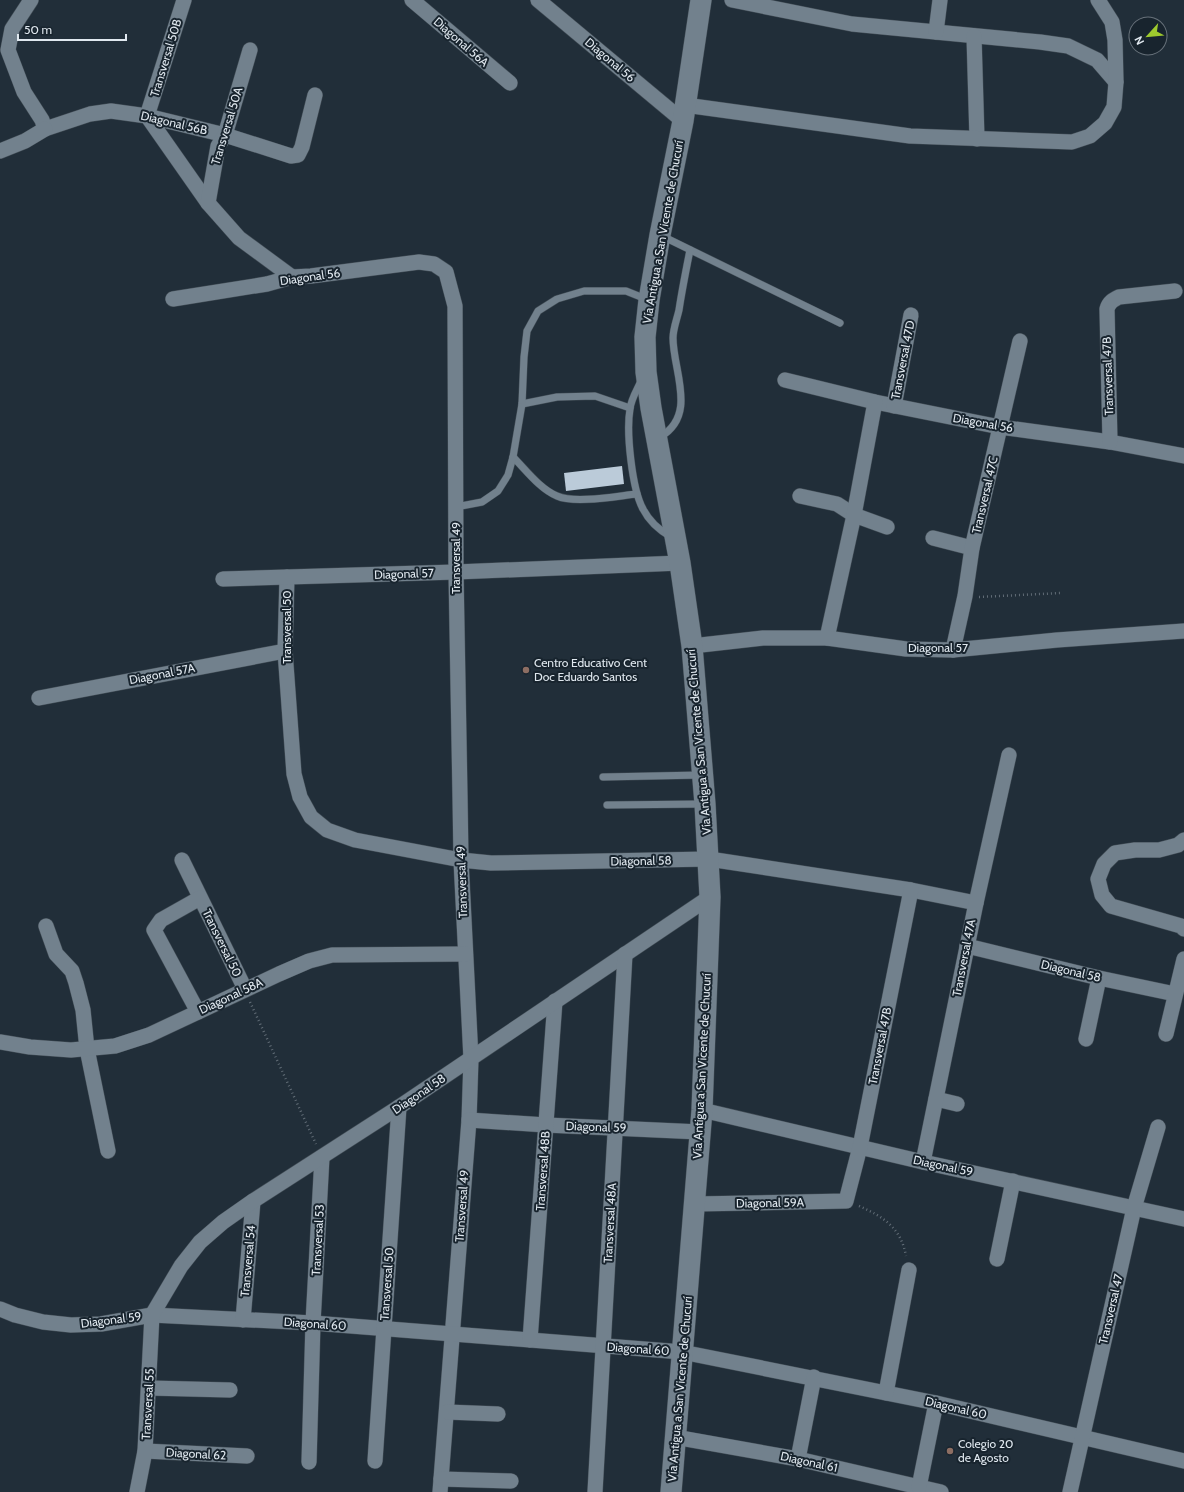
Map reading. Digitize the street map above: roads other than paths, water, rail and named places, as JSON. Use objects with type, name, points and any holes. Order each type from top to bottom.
[{"type":"main road","name":"Vía Antigua a San Vicente de Chucurí","points":[[671,1492],[702,1110],[710,897],[703,775],[692,646],[676,540],[656,439],[646,372],[645,337],[649,300],[684,113],[701,0]]},
{"type":"street","points":[[31,0],[12,29],[8,50],[24,92],[42,120],[50,127]]},
{"type":"street","name":"Transversal 50B","points":[[147,116],[184,0]]},
{"type":"street","name":"Diagonal 56","points":[[538,0],[684,113]]},
{"type":"street","points":[[732,0],[852,24],[1068,46],[1097,60],[1116,82]]},
{"type":"street","points":[[936,32],[940,0]]},
{"type":"street","points":[[684,113],[910,136],[1072,142],[1090,136],[1106,123],[1114,107],[1116,82],[1115,40],[1112,22],[1098,0]]},
{"type":"street","name":"Diagonal 56A","points":[[420,3],[510,83]]},
{"type":"street","points":[[974,36],[976,139]]},
{"type":"street","name":"Transversal 50A","points":[[208,203],[218,146],[225,135],[250,50]]},
{"type":"street","name":"Diagonal 56B","points":[[0,151],[25,141],[50,127],[90,114],[111,111],[147,116],[225,135],[291,156],[298,155],[302,147],[314,95]]},
{"type":"street","points":[[147,116],[208,203],[239,238],[292,278]]},
{"type":"street","name":"Diagonal 56","points":[[173,299],[267,284],[292,278],[420,262],[434,264],[446,272]]},
{"type":"street","name":"Transversal 49","points":[[441,1485],[468,1120],[470,1059],[461,860],[456,572],[455,306],[446,272]]},
{"type":"street","name":"Transversal 47B","points":[[1110,442],[1108,304],[1112,300],[1119,297],[1175,291]]},
{"type":"street","name":"Transversal 47D","points":[[894,406],[912,314]]},
{"type":"street","name":"Transversal 47C","points":[[953,650],[965,596],[972,548],[1020,341]]},
{"type":"street","name":"Diagonal 56","points":[[785,380],[875,402],[1000,427],[1110,442],[1184,456]]},
{"type":"street","points":[[826,638],[854,515],[875,402]]},
{"type":"street","points":[[800,496],[837,504],[854,515],[887,527]]},
{"type":"street","points":[[933,538],[972,548]]},
{"type":"street","name":"Diagonal 57","points":[[223,579],[680,563]]},
{"type":"street","name":"Transversal 50","points":[[287,577],[285,651],[294,774],[300,797],[311,817]]},
{"type":"street","name":"Diagonal 57","points":[[692,646],[763,638],[826,638],[906,649],[953,650],[1184,630]]},
{"type":"street","name":"Diagonal 57A","points":[[39,698],[285,651]]},
{"type":"street","name":"Transversal 47A","points":[[923,1162],[1008,755]]},
{"type":"street","name":"Diagonal 58","points":[[311,817],[327,830],[356,840],[461,860],[491,863],[709,860],[911,890],[976,903]]},
{"type":"street","points":[[1184,840],[1178,845],[1159,850],[1134,850],[1115,853],[1104,864],[1098,879],[1102,895],[1111,906],[1181,926],[1184,930]]},
{"type":"street","name":"Transversal 50","points":[[182,860],[245,989]]},
{"type":"street","name":"Transversal 47B","points":[[846,1201],[860,1147],[911,890]]},
{"type":"street","name":"Diagonal 58","points":[[152,1315],[181,1266],[200,1242],[224,1222],[253,1201],[399,1107],[710,897]]},
{"type":"street","points":[[198,1012],[154,930],[161,920],[200,898]]},
{"type":"street","points":[[46,926],[56,954],[72,971],[83,1010],[87,1049],[108,1151]]},
{"type":"street","name":"Diagonal 58","points":[[967,946],[1099,978],[1175,994]]},
{"type":"street","name":"Diagonal 58A","points":[[0,1042],[30,1047],[71,1050],[114,1046],[149,1035],[245,989],[309,961],[332,955],[465,954]]},
{"type":"street","name":"Transversal 48A","points":[[595,1492],[625,954]]},
{"type":"street","points":[[1166,1034],[1184,959]]},
{"type":"street","points":[[1086,1039],[1099,978]]},
{"type":"street","name":"Transversal 48B","points":[[530,1340],[555,1002]]},
{"type":"street","points":[[936,1099],[957,1104]]},
{"type":"street","name":"Transversal 50","points":[[375,1461],[399,1107]]},
{"type":"street","name":"Diagonal 59","points":[[702,1110],[923,1162],[1184,1219]]},
{"type":"street","name":"Diagonal 59","points":[[468,1120],[700,1132]]},
{"type":"street","name":"Transversal 47","points":[[1070,1492],[1134,1208],[1158,1127]]},
{"type":"street","name":"Transversal 53","points":[[313,1323],[322,1157]]},
{"type":"street","points":[[997,1259],[1013,1181]]},
{"type":"street","name":"Transversal 54","points":[[243,1320],[253,1201]]},
{"type":"street","name":"Diagonal 59A","points":[[694,1204],[846,1201]]},
{"type":"street","points":[[886,1393],[909,1270]]},
{"type":"street","name":"Diagonal 59","points":[[0,1308],[15,1315],[43,1322],[71,1325],[101,1324],[152,1315]]},
{"type":"street","name":"Diagonal 60","points":[[152,1315],[313,1323],[384,1330],[682,1352],[814,1377],[936,1403],[1184,1461]]},
{"type":"street","name":"Transversal 55","points":[[137,1492],[145,1451],[152,1315]]},
{"type":"street","points":[[309,1462],[313,1323]]},
{"type":"street","points":[[798,1459],[814,1377]]},
{"type":"street","points":[[149,1388],[230,1390]]},
{"type":"street","points":[[919,1487],[936,1403]]},
{"type":"street","points":[[447,1412],[498,1414]]},
{"type":"street","name":"Diagonal 61","points":[[676,1437],[798,1459],[941,1492]]},
{"type":"street","name":"Diagonal 62","points":[[145,1451],[247,1456]]},
{"type":"street","points":[[441,1485],[511,1481]]},
{"type":"lane","points":[[660,235],[840,323]]},
{"type":"lane","points":[[656,439],[671,429],[677,420],[680,410],[681,390],[673,338],[690,250]]},
{"type":"lane","points":[[456,507],[482,502],[498,491],[508,475],[514,457],[522,404],[527,331],[538,311],[557,299],[584,291],[626,291],[649,300]]},
{"type":"lane","points":[[646,372],[634,396],[630,408],[628,426],[637,494],[643,509],[651,521],[661,531],[676,540]]},
{"type":"lane","points":[[522,404],[557,397],[595,396],[630,408]]},
{"type":"lane","points":[[514,457],[541,485],[557,496],[573,500],[637,494]]},
{"type":"lane","points":[[603,777],[703,775]]},
{"type":"lane","points":[[607,805],[705,804]]},
{"type":"place","name":"Centro Educativo Cent Doc Eduardo Santos","points":[[526,670]]},
{"type":"place","name":"Colegio 20 de Agosto","points":[[950,1451]]}]
